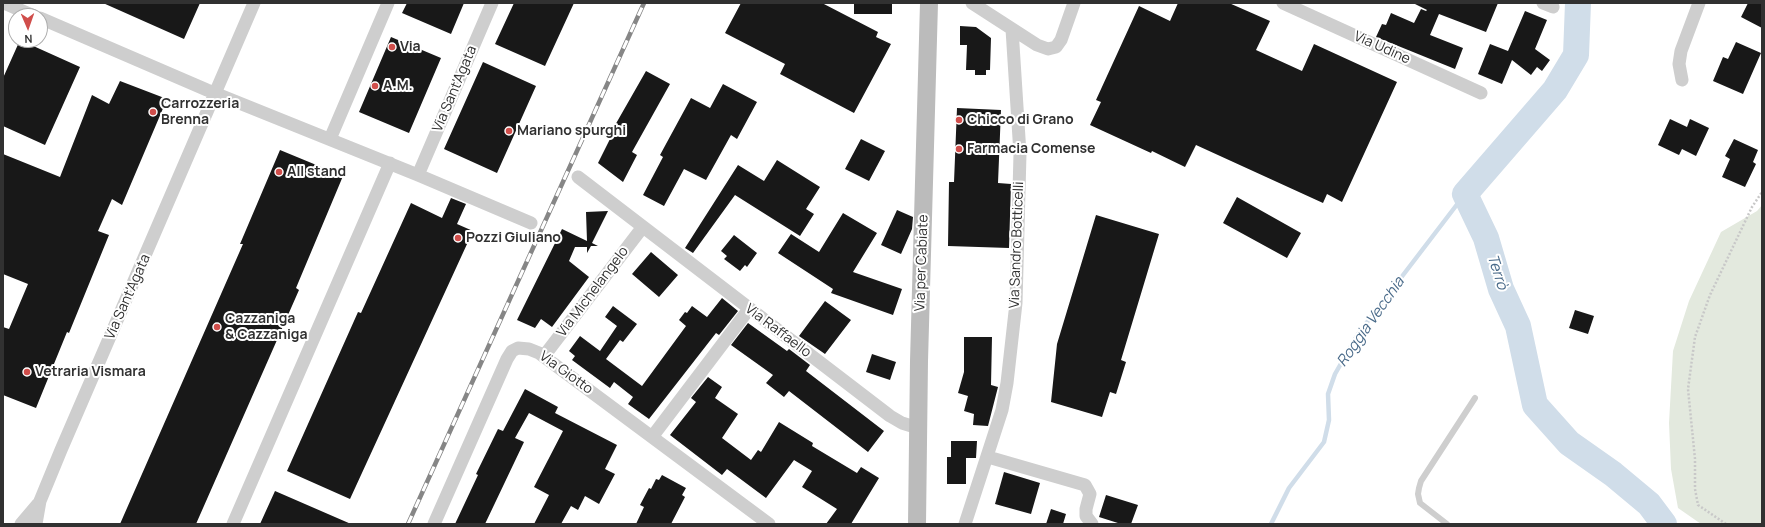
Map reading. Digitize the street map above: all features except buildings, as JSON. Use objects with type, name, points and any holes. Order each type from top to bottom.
[{"type":"street","points":[[4,3],[16,8]]},
{"type":"street","name":"Via Sant'Agata","points":[[36,524],[40,501],[254,3]]},
{"type":"street","points":[[330,139],[388,3]]},
{"type":"street","name":"Via Sant'Agata","points":[[418,175],[492,3]]},
{"type":"street","name":"Via per Cabiate","points":[[917,524],[918,428],[929,3]]},
{"type":"street","points":[[972,3],[1040,47],[1052,48],[1061,40],[1074,3]]},
{"type":"street","name":"Via Udine","points":[[1284,3],[1481,93]]},
{"type":"street","points":[[1682,80],[1679,64],[1681,51],[1699,3]]},
{"type":"street","points":[[48,21],[216,93],[418,175],[531,223]]},
{"type":"street","name":"Via Sandro Botticelli","points":[[965,524],[988,457],[1006,391],[1017,284],[1020,154],[1012,29]]},
{"type":"street","points":[[233,524],[390,164]]},
{"type":"street","name":"Via Raffaello","points":[[578,178],[890,416],[902,423],[918,428]]},
{"type":"street","name":"Via Michelangelo","points":[[544,356],[642,228]]},
{"type":"street","points":[[652,437],[749,309]]},
{"type":"street","name":"Via Giotto","points":[[434,524],[509,355],[515,349],[523,348],[535,350],[544,356],[769,524]]},
{"type":"street","points":[[988,457],[1085,485],[1090,494],[1086,509],[1086,516],[1092,524]]},
{"type":"street","name":"Via Sant'Agata","points":[[21,524],[40,501]]},
{"type":"lane","points":[[1448,524],[1420,503],[1418,494],[1419,488],[1475,398]]},
{"type":"path","points":[[1726,524],[1698,504],[1695,489],[1695,459],[1688,389],[1695,337],[1710,295],[1752,207],[1762,192]]},
{"type":"shaded area","points":[[1762,205],[1762,524],[1701,524],[1678,508],[1671,469],[1669,423],[1673,351],[1689,301],[1721,232],[1757,211]]},
{"type":"waterway","name":"Terrò","points":[[1578,3],[1576,55],[1555,90],[1465,194],[1486,238],[1501,289],[1518,326],[1535,405],[1569,443],[1613,474],[1649,504],[1664,524]]},
{"type":"waterway","name":"Roggia Vecchia","points":[[1271,524],[1289,488],[1324,442],[1329,420],[1328,394],[1335,374],[1358,334],[1465,194]]},
{"type":"railway","points":[[408,524],[644,3]]},
{"type":"place","name":"Via","points":[[392,47]]},
{"type":"place","name":"A.M.","points":[[375,86]]},
{"type":"place","name":"Carrozzeria Brenna","points":[[153,112]]},
{"type":"place","name":"Chicco di Grano","points":[[959,120]]},
{"type":"place","name":"Mariano spurghi","points":[[509,131]]},
{"type":"place","name":"Farmacia Comense","points":[[959,149]]},
{"type":"place","name":"All stand","points":[[279,172]]},
{"type":"place","name":"Pozzi Giuliano","points":[[458,238]]},
{"type":"place","name":"Cazzaniga & Cazzaniga","points":[[217,327]]},
{"type":"place","name":"Vetraria Vismara","points":[[27,372]]}]
